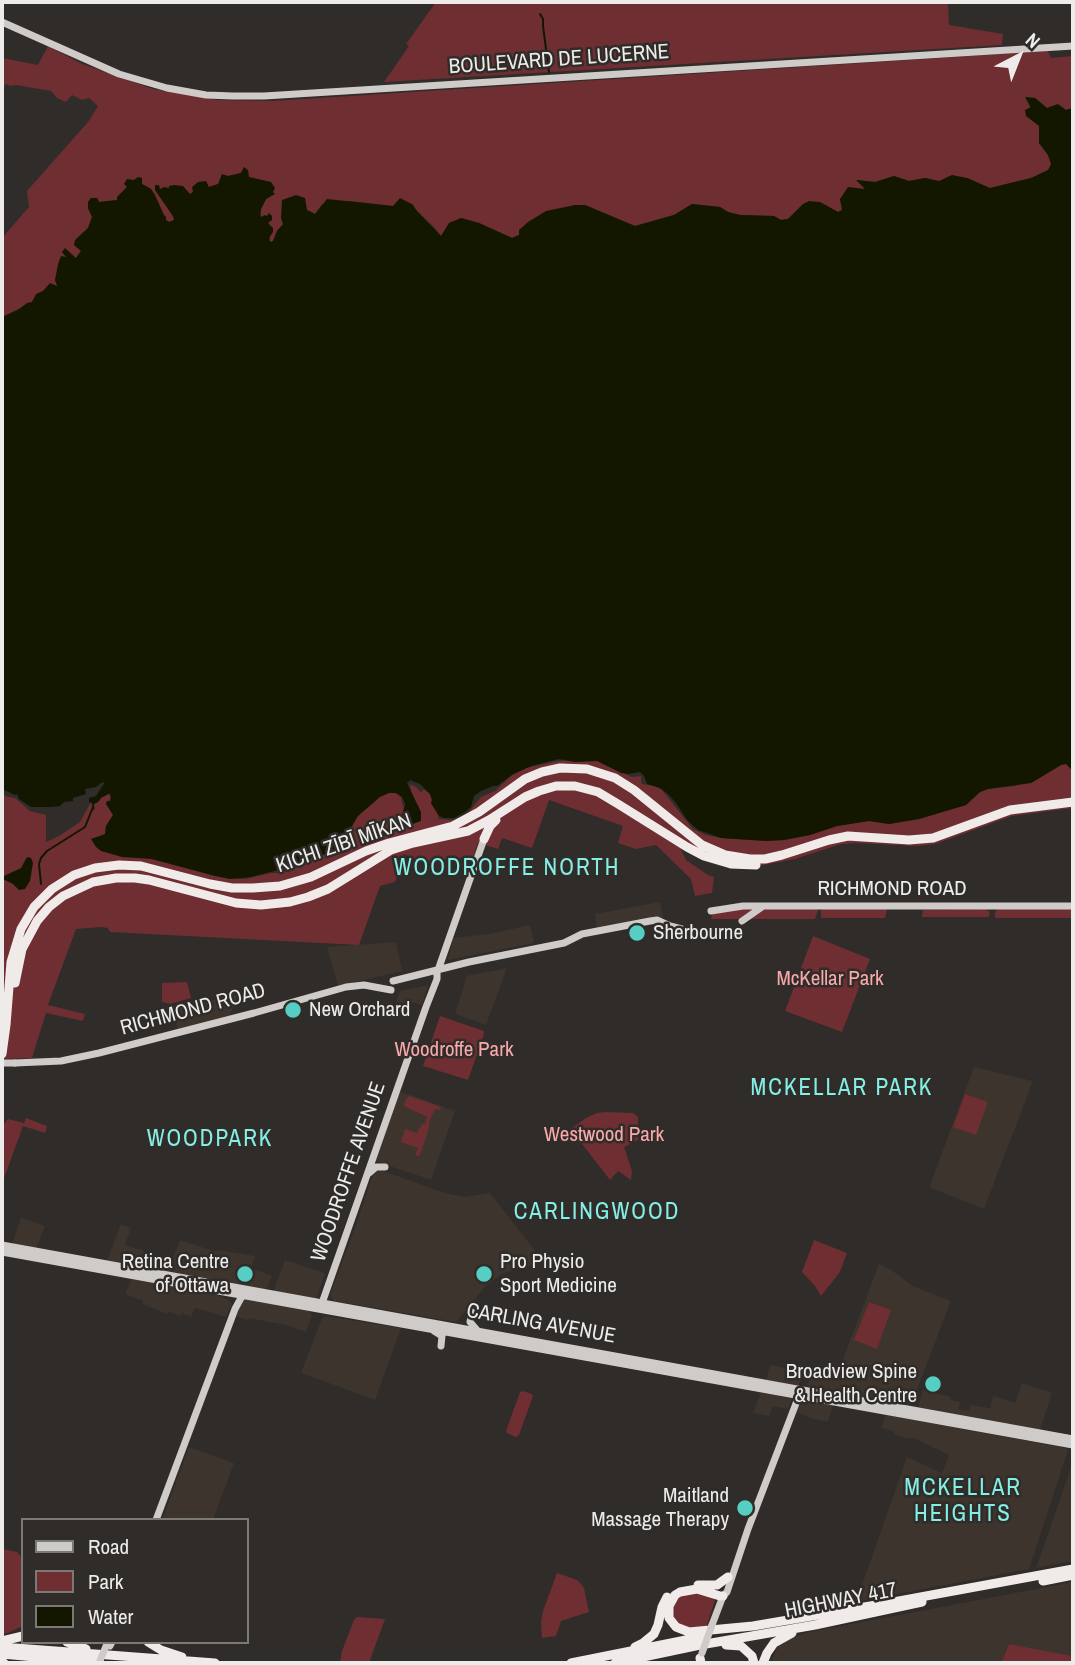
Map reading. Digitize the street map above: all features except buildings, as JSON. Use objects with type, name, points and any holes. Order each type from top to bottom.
[{"type":"highway","name":"KICHI ZĪBĪ MĪKAN","points":[[2,1054],[11,962],[18,936],[28,915],[48,892],[65,880],[95,868],[125,865],[158,870],[222,887],[280,886],[401,839],[453,827],[531,776],[547,771],[576,768],[603,773],[621,781],[702,845],[725,855],[756,859],[782,855],[841,836],[925,839],[1010,810],[1073,804]]},
{"type":"highway","points":[[484,839],[496,804],[513,786]]},
{"type":"highway","name":"KICHI ZĪBĪ MĪKAN","points":[[2,1065],[9,1041],[16,975],[23,945],[41,915],[57,900],[72,890],[93,882],[111,878],[149,880],[251,905],[297,901],[322,892],[391,850],[468,831],[532,794],[550,787],[575,786],[598,792],[704,856],[751,865],[785,860],[842,841],[914,844],[935,842],[1013,814],[1073,804]]},
{"type":"highway","points":[[632,812],[639,814],[645,808],[634,790]]},
{"type":"highway","points":[[484,839],[494,821],[532,794]]},
{"type":"highway","points":[[451,836],[478,832],[484,839]]},
{"type":"highway","points":[[366,851],[371,861]]},
{"type":"highway","points":[[571,1663],[753,1626],[1026,1580],[1073,1569]]},
{"type":"highway","name":"HIGHWAY 417","points":[[615,1663],[700,1656],[815,1625],[1026,1580],[1073,1575]]},
{"type":"highway","points":[[598,1658],[635,1647],[651,1637],[658,1625],[662,1607],[671,1592],[681,1586],[717,1585],[728,1577]]},
{"type":"highway","points":[[695,1585],[709,1588],[723,1596]]},
{"type":"highway","points":[[723,1596],[697,1590],[680,1592],[669,1606],[670,1618],[676,1627],[689,1632],[753,1626]]},
{"type":"highway","points":[[764,1663],[770,1647],[779,1639],[815,1625]]},
{"type":"highway","points":[[2,1644],[21,1637]]},
{"type":"highway","points":[[2,1644],[109,1646],[215,1663]]},
{"type":"highway","points":[[72,1644],[80,1647],[109,1646]]},
{"type":"highway","points":[[151,1644],[161,1650],[204,1662]]},
{"type":"highway","points":[[700,1656],[733,1644],[741,1646],[752,1656],[754,1663]]},
{"type":"highway","points":[[2,1654],[101,1663]]},
{"type":"main road","name":"BOULEVARD DE LUCERNE","points":[[2,21],[118,74],[167,88],[245,96],[1073,46]]},
{"type":"main road","name":"WOODROFFE AVENUE","points":[[321,1307],[484,839]]},
{"type":"main road","name":"RICHMOND ROAD","points":[[711,911],[763,906],[1073,906]]},
{"type":"main road","points":[[742,921],[763,906]]},
{"type":"main road","name":"RICHMOND ROAD","points":[[2,1065],[61,1061],[103,1052],[354,986],[392,986],[404,977],[437,975],[469,962],[564,943],[582,934],[657,920],[682,929]]},
{"type":"main road","points":[[366,1177],[374,1167],[386,1167]]},
{"type":"main road","name":"CARLING AVENUE","points":[[2,1245],[418,1328],[433,1326],[481,1332],[1073,1445]]},
{"type":"main road","name":"CARLING AVENUE","points":[[2,1252],[212,1290],[241,1292]]},
{"type":"main road","points":[[327,1289],[331,1301],[353,1308]]},
{"type":"main road","points":[[212,1290],[230,1297],[235,1307]]},
{"type":"main road","points":[[157,1518],[241,1292]]},
{"type":"main road","name":"CARLING AVENUE","points":[[321,1307],[353,1308],[433,1326],[1073,1439]]},
{"type":"main road","points":[[472,1312],[470,1322],[481,1332]]},
{"type":"main road","points":[[433,1326],[442,1336],[440,1346]]},
{"type":"main road","points":[[723,1596],[727,1592],[800,1392]]},
{"type":"main road","points":[[700,1656],[728,1577],[743,1546]]},
{"type":"main road","points":[[101,1663],[109,1646]]},
{"type":"shaded area","points":[[660,902],[663,917],[597,930],[595,914]]},
{"type":"shaded area","points":[[530,925],[534,943],[448,960],[453,938]]},
{"type":"shaded area","points":[[396,942],[402,971],[338,986],[327,947]]},
{"type":"shaded area","points":[[507,968],[486,1025],[455,1014],[466,976]]},
{"type":"shaded area","points":[[428,985],[422,1005],[412,1002],[405,1019],[392,1014],[400,991]]},
{"type":"shaded area","points":[[238,994],[230,1015],[178,1030],[173,1010]]},
{"type":"shaded area","points":[[974,1067],[1033,1081],[984,1209],[931,1188],[930,1185]]},
{"type":"shaded area","points":[[399,1091],[455,1111],[431,1180],[375,1161]]},
{"type":"shaded area","points":[[375,1168],[445,1193],[464,1197],[490,1193],[537,1253],[538,1264],[503,1273],[485,1287],[456,1322],[334,1301],[330,1295]]},
{"type":"shaded area","points":[[21,1217],[45,1226],[36,1248],[12,1244]]},
{"type":"shaded area","points":[[121,1224],[131,1228],[125,1245],[172,1260],[180,1240],[214,1251],[255,1256],[251,1268],[272,1276],[266,1290],[107,1261]]},
{"type":"shaded area","points":[[285,1260],[325,1273],[316,1299],[273,1292]]},
{"type":"shaded area","points":[[879,1264],[913,1286],[951,1301],[911,1405],[810,1388],[807,1384],[813,1372],[836,1378]]},
{"type":"shaded area","points":[[132,1278],[217,1295],[232,1304],[226,1317],[195,1308],[191,1317],[169,1311],[167,1314],[125,1294]]},
{"type":"shaded area","points":[[243,1298],[310,1311],[312,1316],[306,1332],[286,1325],[236,1316]]},
{"type":"shaded area","points":[[325,1316],[401,1328],[375,1400],[301,1373]]},
{"type":"shaded area","points":[[770,1365],[805,1372],[798,1386],[766,1380]]},
{"type":"shaded area","points":[[1022,1383],[1052,1393],[1040,1430],[918,1407],[923,1390],[951,1397],[951,1400],[960,1402],[959,1409],[969,1411],[971,1405],[990,1408],[993,1396],[1015,1403]]},
{"type":"shaded area","points":[[761,1392],[792,1398],[788,1409],[773,1406],[769,1416],[753,1413]]},
{"type":"shaded area","points":[[804,1399],[833,1405],[828,1422],[797,1412]]},
{"type":"shaded area","points":[[886,1415],[1068,1450],[1029,1569],[856,1602],[907,1457],[942,1473],[949,1455],[914,1438],[904,1438],[894,1434],[894,1431],[881,1428]]},
{"type":"shaded area","points":[[189,1447],[234,1463],[214,1518],[163,1518]]},
{"type":"shaded area","points":[[1073,1461],[1073,1561],[1036,1568],[1057,1508]]},
{"type":"shaded area","points":[[1073,1582],[1073,1656],[1009,1644],[1001,1663],[770,1663],[779,1644],[804,1633]]},
{"type":"green space","points":[[436,2],[948,2],[949,25],[1003,34],[1002,45],[384,82],[409,46],[406,44]]},
{"type":"green space","points":[[48,46],[80,63],[153,89],[218,100],[272,101],[1048,51],[1051,58],[1073,56],[1073,108],[1047,108],[1035,98],[1025,97],[1039,126],[1039,143],[1052,165],[1049,170],[1031,178],[990,188],[967,178],[939,181],[925,178],[909,181],[894,176],[875,182],[857,180],[866,190],[840,199],[843,209],[838,212],[820,202],[803,204],[788,219],[781,220],[774,216],[740,215],[720,207],[692,204],[674,215],[635,226],[585,205],[512,238],[461,218],[441,236],[412,204],[393,206],[351,201],[322,204],[315,214],[307,210],[284,224],[270,242],[267,216],[261,217],[261,209],[266,199],[274,194],[249,177],[244,167],[241,173],[189,194],[170,189],[155,190],[175,220],[169,222],[151,189],[142,184],[127,187],[117,197],[118,200],[99,202],[97,198],[91,198],[88,208],[92,217],[88,228],[80,237],[81,251],[76,258],[66,258],[57,287],[43,291],[32,302],[2,317],[2,238],[29,207],[27,191],[88,122],[98,106],[89,98],[82,100],[72,95],[66,102],[51,91],[16,85],[6,84],[2,90],[2,58],[38,65]]},
{"type":"green space","points":[[597,760],[632,777],[641,776],[642,784],[662,790],[693,829],[721,838],[784,840],[837,826],[869,821],[889,824],[919,819],[966,805],[980,792],[988,789],[1031,783],[1066,763],[1073,771],[1073,808],[1012,816],[935,844],[841,844],[795,859],[758,866],[682,847],[686,860],[714,877],[712,893],[695,896],[691,879],[656,845],[636,849],[618,843],[623,826],[549,800],[532,848],[502,838],[498,849],[478,843],[473,857],[420,861],[404,854],[395,882],[380,886],[359,945],[110,932],[108,928],[101,927],[76,929],[48,1005],[85,1014],[83,1021],[46,1013],[32,1058],[2,1059],[2,792],[5,796],[15,798],[30,811],[46,815],[46,842],[80,822],[91,802],[95,810],[94,804],[109,794],[111,799],[106,803],[113,815],[101,837],[147,858],[226,878],[245,879],[282,873],[334,850],[341,844],[353,821],[369,801],[394,792],[401,797],[403,807],[405,804],[402,797],[411,791],[410,784],[422,793],[423,789],[430,794],[438,819],[453,820],[467,814],[481,797],[495,791],[514,773],[526,768],[558,761]]},
{"type":"green space","points":[[733,909],[818,910],[815,919],[711,919],[713,912]]},
{"type":"green space","points":[[823,909],[887,909],[885,918],[821,918]]},
{"type":"green space","points":[[985,909],[990,912],[989,917],[922,917],[923,910]]},
{"type":"green space","points":[[998,909],[1073,909],[1073,918],[995,918]]},
{"type":"green space","name":"McKellar Park","points":[[813,936],[870,959],[842,1032],[785,1011]]},
{"type":"green space","points":[[187,982],[191,998],[170,1004],[162,1002],[162,983]]},
{"type":"green space","name":"Woodroffe Park","points":[[440,1016],[484,1031],[468,1080],[423,1066]]},
{"type":"green space","points":[[965,1094],[988,1102],[976,1135],[953,1127]]},
{"type":"green space","points":[[409,1096],[441,1107],[440,1110],[435,1109],[418,1156],[415,1155],[418,1148],[401,1142],[405,1129],[417,1133],[427,1117],[404,1106]]},
{"type":"green space","name":"Westwood Park","points":[[605,1112],[633,1113],[638,1117],[638,1140],[624,1147],[632,1171],[631,1180],[618,1171],[610,1180],[572,1131],[572,1128],[586,1118]]},
{"type":"green space","points":[[26,1118],[47,1126],[45,1133],[23,1126],[2,1184],[2,1126],[8,1119],[24,1123]]},
{"type":"green space","points":[[814,1240],[847,1253],[840,1272],[821,1296],[802,1272]]},
{"type":"green space","points":[[869,1302],[891,1310],[877,1349],[854,1340]]},
{"type":"green space","points":[[520,1392],[533,1396],[516,1437],[506,1431]]},
{"type":"green space","points":[[2,1549],[17,1552],[21,1557],[21,1627],[2,1634]]},
{"type":"green space","points":[[557,1573],[581,1584],[589,1612],[561,1621],[556,1636],[542,1638],[543,1611]]},
{"type":"green space","points":[[696,1592],[715,1600],[706,1628],[688,1628],[676,1622],[672,1613],[677,1597]]},
{"type":"green space","points":[[357,1617],[385,1619],[369,1663],[340,1663],[342,1651]]},
{"type":"green space","points":[[1009,1644],[1073,1656],[1073,1663],[1001,1663]]},
{"type":"water","points":[[1025,97],[1035,98],[1047,108],[1058,104],[1066,110],[1073,108],[1073,771],[1066,764],[1061,765],[1031,783],[988,789],[980,792],[966,805],[919,819],[889,824],[869,821],[837,826],[810,835],[766,841],[721,838],[698,830],[668,794],[647,784],[640,772],[621,773],[597,761],[575,762],[559,759],[531,766],[497,786],[481,791],[474,796],[471,807],[454,818],[439,816],[431,803],[430,794],[420,784],[410,780],[407,783],[421,812],[421,821],[402,828],[400,823],[405,804],[402,797],[389,793],[380,797],[358,816],[338,850],[295,863],[290,867],[251,877],[230,879],[152,859],[122,857],[101,851],[91,839],[105,834],[106,826],[113,815],[106,804],[111,797],[108,794],[101,798],[94,804],[94,811],[89,798],[96,796],[105,782],[85,789],[86,794],[73,798],[73,801],[52,807],[31,807],[19,799],[17,794],[2,789],[2,317],[32,302],[36,294],[50,283],[57,286],[55,280],[58,264],[61,256],[66,257],[62,252],[65,248],[76,258],[81,251],[74,245],[75,240],[88,228],[92,217],[88,208],[91,198],[97,198],[99,202],[117,200],[127,187],[124,184],[127,179],[142,178],[142,184],[151,189],[169,222],[174,220],[173,216],[155,190],[155,185],[159,185],[160,189],[174,185],[183,186],[190,194],[193,192],[192,187],[198,182],[206,181],[209,187],[218,184],[222,174],[228,176],[241,173],[244,167],[248,170],[249,177],[271,182],[275,188],[275,194],[266,199],[260,214],[261,217],[269,213],[272,216],[268,223],[273,228],[270,242],[283,224],[282,200],[296,195],[305,198],[307,210],[315,214],[327,199],[393,206],[400,198],[412,204],[441,236],[449,223],[461,218],[512,238],[519,235],[519,230],[528,222],[546,211],[575,205],[585,205],[635,226],[674,215],[692,204],[720,207],[740,215],[774,216],[781,220],[788,219],[809,201],[820,202],[838,212],[842,210],[840,199],[848,187],[865,189],[856,180],[875,182],[894,176],[909,181],[925,178],[939,181],[952,175],[990,188],[1031,178],[1048,170],[1051,164],[1039,143],[1039,126],[1026,116],[1025,110],[1031,107]]},
{"type":"water","points":[[27,857],[31,858],[33,863],[30,881],[25,889],[19,890],[3,879],[21,868]]},
{"type":"waterway","points":[[540,14],[543,19],[549,72]]},
{"type":"waterway","points":[[41,884],[41,858],[47,851],[85,827],[93,807]]},
{"type":"place","name":"Sherbourne","points":[[637,933]]},
{"type":"place","name":"New Orchard","points":[[293,1010]]},
{"type":"place","name":"Retina Centre of Ottawa","points":[[245,1274]]},
{"type":"place","name":"Pro Physio Sport Medicine","points":[[484,1274]]},
{"type":"place","name":"Broadview Spine & Health Centre","points":[[933,1384]]},
{"type":"place","name":"Maitland Massage Therapy","points":[[745,1508]]},
{"type":"district","name":"WOODROFFE NORTH","points":[[507,869]]},
{"type":"district","name":"MCKELLAR PARK","points":[[842,1089]]},
{"type":"district","name":"WOODPARK","points":[[210,1140]]},
{"type":"district","name":"CARLINGWOOD","points":[[597,1213]]},
{"type":"district","name":"MCKELLAR HEIGHTS","points":[[963,1502]]}]
